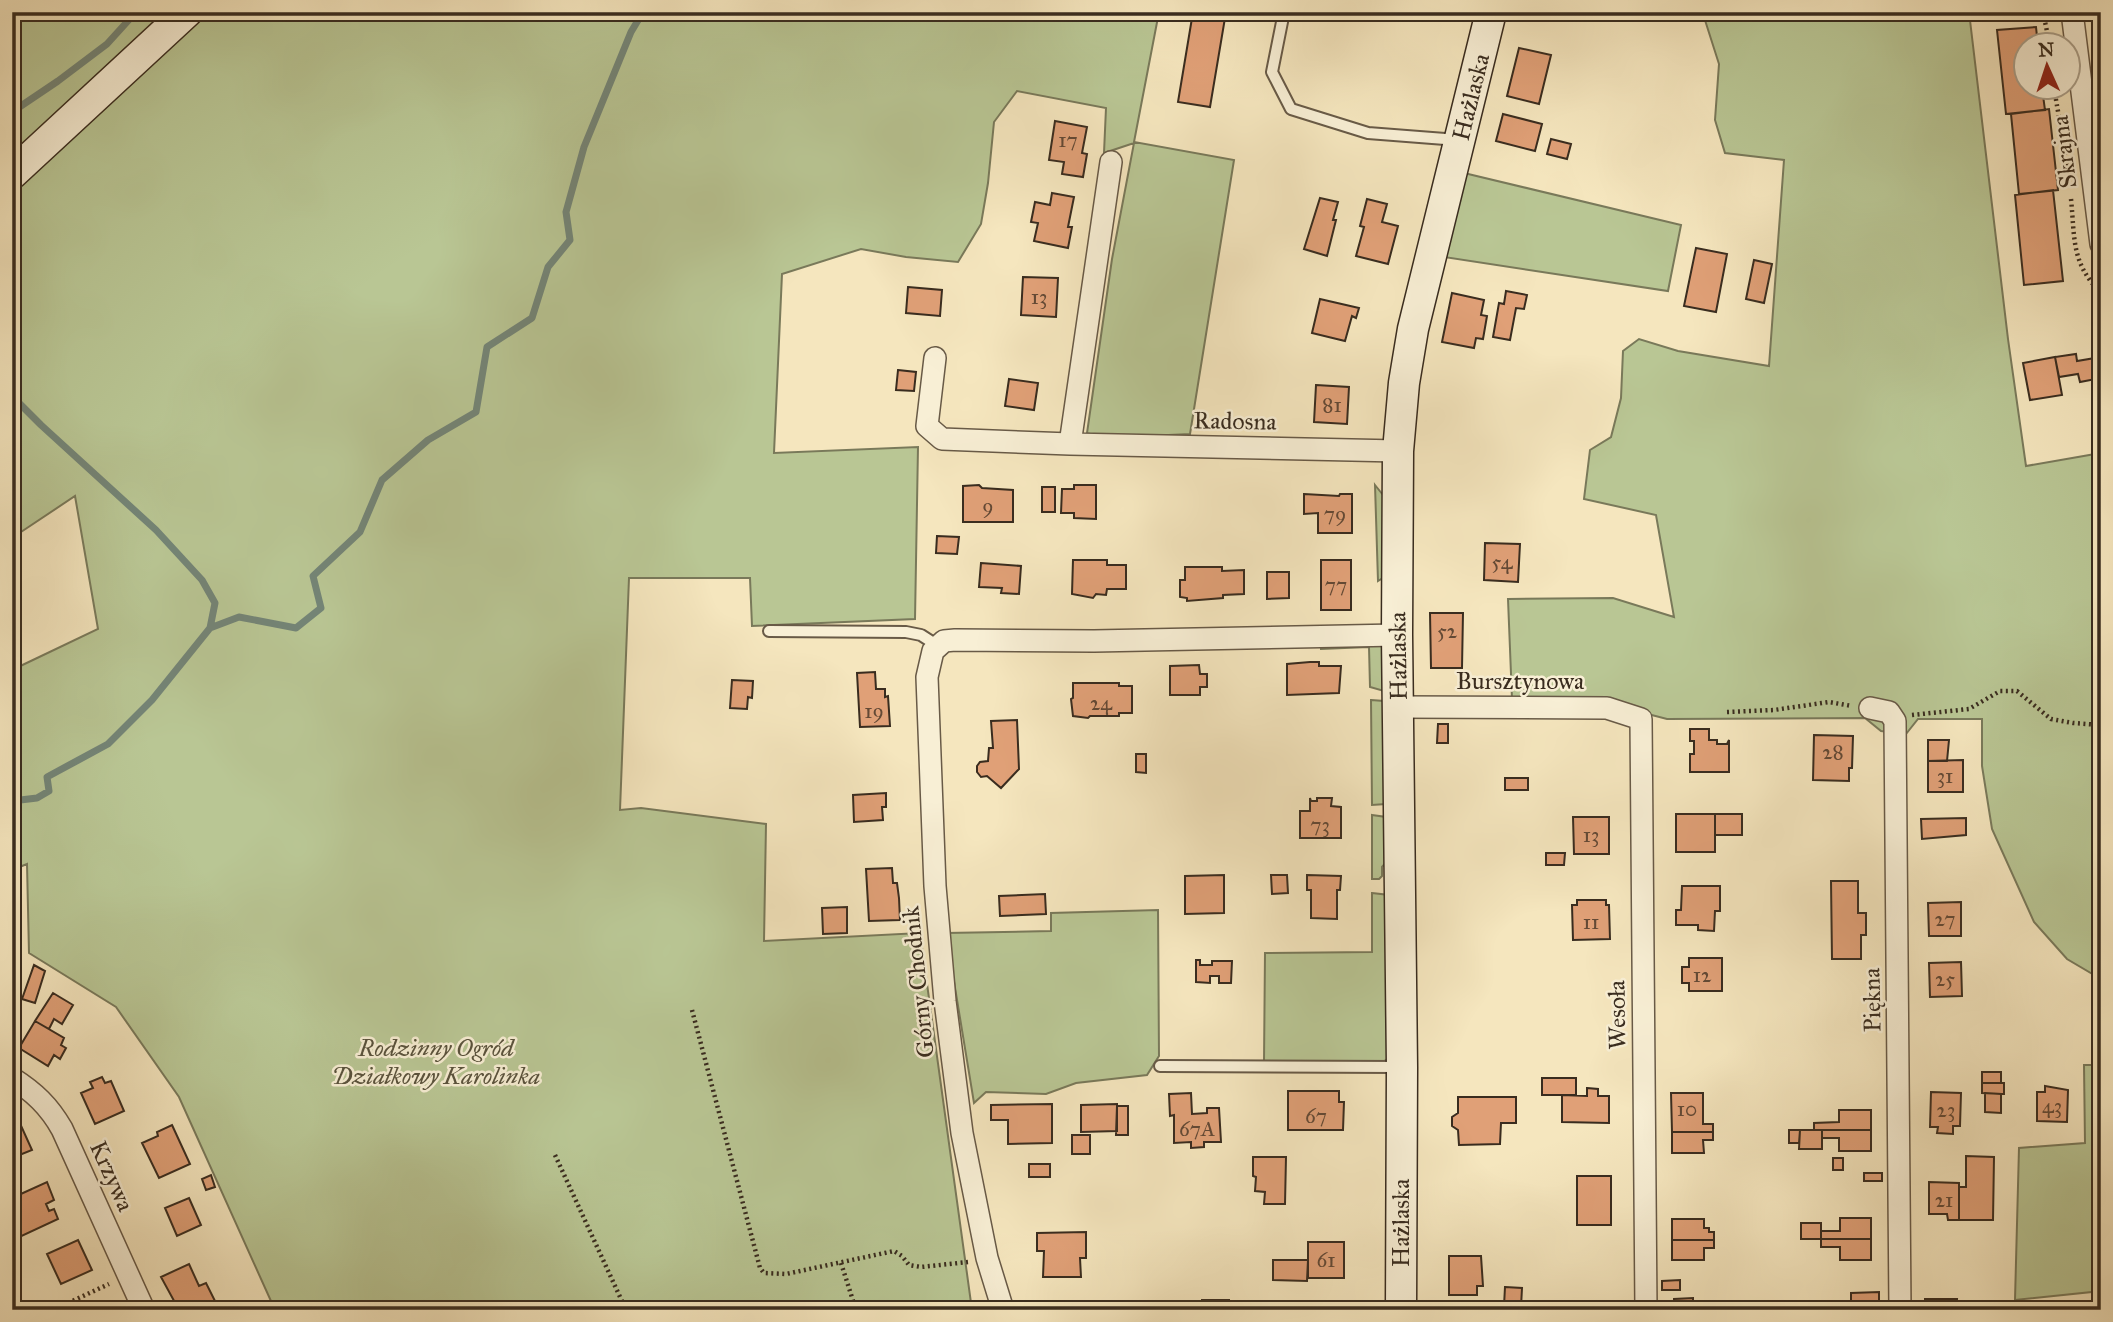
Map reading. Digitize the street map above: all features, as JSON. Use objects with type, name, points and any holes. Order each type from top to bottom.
[{"type":"street","points":[[12,174],[187,12]]},
{"type":"street","name":"Hażlaska","points":[[1401,1310],[1398,451],[1404,383],[1413,329],[1491,12]]},
{"type":"street","name":"Skrajna","points":[[2072,12],[2101,244]]},
{"type":"street","points":[[1070,444],[1111,162]]},
{"type":"street","name":"Radosna","points":[[935,358],[927,426],[942,439],[1398,451]]},
{"type":"street","points":[[937,646],[944,641],[955,640],[1094,641],[1397,635]]},
{"type":"street","name":"Górny Chodnik","points":[[937,646],[929,662],[927,677],[934,886],[962,1133],[987,1258],[1003,1310]]},
{"type":"street","name":"Bursztynowa","points":[[1398,707],[1607,708],[1641,719]]},
{"type":"street","points":[[1870,708],[1889,712],[1895,721]]},
{"type":"street","name":"Wesoła","points":[[1641,719],[1646,1310]]},
{"type":"street","name":"Piękna","points":[[1895,721],[1900,1310]]},
{"type":"street","name":"Krzywa","points":[[12,1078],[40,1098],[52,1113],[144,1310]]},
{"type":"lane","points":[[1284,12],[1272,72],[1290,109],[1368,133],[1461,141]]},
{"type":"lane","points":[[769,631],[906,632],[921,635],[937,646]]},
{"type":"lane","points":[[1160,1066],[1402,1067]]},
{"type":"path","points":[[2043,12],[2047,32]]},
{"type":"path","points":[[1895,721],[1905,716],[1969,709],[2000,691],[2018,691],[2051,719],[2101,725]]},
{"type":"path","points":[[1727,712],[1774,710],[1829,702],[1870,708]]},
{"type":"path","points":[[692,1010],[760,1268],[764,1273],[786,1274],[894,1251],[909,1265],[921,1267],[987,1258]]},
{"type":"path","points":[[555,1154],[626,1310]]},
{"type":"path","points":[[841,1263],[856,1310]]},
{"type":"path","points":[[53,1310],[128,1276]]},
{"type":"green space","points":[[12,12],[169,12],[12,155]]},
{"type":"green space","name":"Rodzinny Ogród Działkowy Karolinka","points":[[207,12],[1159,12],[1134,142],[1234,160],[1190,434],[1104,438],[1087,433],[1112,259],[1134,143],[1104,153],[1106,108],[1017,91],[994,122],[981,224],[958,262],[861,249],[782,274],[774,453],[918,447],[915,619],[752,626],[750,578],[629,578],[620,810],[641,808],[766,824],[764,941],[920,933],[972,1310],[275,1310],[179,1097],[116,1007],[29,953],[27,864],[12,870],[12,670],[98,629],[75,496],[12,538],[12,193]]},
{"type":"green space","points":[[1705,12],[1969,12],[2026,466],[2101,453],[2101,979],[2067,959],[2034,922],[1992,829],[1982,766],[1982,719],[1918,719],[1906,734],[1881,731],[1865,718],[1667,719],[1644,713],[1512,699],[1508,599],[1613,598],[1674,617],[1656,515],[1584,499],[1590,450],[1611,437],[1621,398],[1623,351],[1639,339],[1678,351],[1769,366],[1784,160],[1725,153],[1715,120],[1719,64],[1704,17]]},
{"type":"green space","points":[[1464,173],[1681,225],[1668,291],[1444,257]]},
{"type":"green space","points":[[1375,485],[1383,495],[1386,576],[1378,581]]},
{"type":"green space","points":[[1321,641],[1385,642],[1384,691],[1370,687],[1369,647],[1321,649]]},
{"type":"green space","points":[[1371,700],[1384,701],[1386,804],[1372,805]]},
{"type":"green space","points":[[1372,815],[1386,817],[1389,859],[1382,867],[1382,876],[1379,879],[1372,879]]},
{"type":"green space","points":[[1372,893],[1389,895],[1390,1057],[1383,1062],[1264,1062],[1265,953],[1372,952]]},
{"type":"green space","points":[[1158,910],[1159,1056],[1147,1075],[1076,1083],[1046,1094],[986,1092],[974,1103],[946,933],[1051,931],[1051,913]]},
{"type":"green space","points":[[2084,1065],[2101,1065],[2101,1291],[2015,1300],[2019,1148],[2085,1143]]},
{"type":"building","points":[[1193,12],[1226,12],[1210,107],[1178,102]]},
{"type":"building","points":[[2036,27],[2037,32],[2011,32],[2011,102],[2044,102],[2045,110],[2006,114],[1997,30]]},
{"type":"building","points":[[1519,48],[1551,55],[1539,104],[1507,96]]},
{"type":"building","points":[[2049,109],[2058,190],[2019,194],[2011,114]]},
{"type":"building","points":[[1503,114],[1542,124],[1535,151],[1496,141]]},
{"type":"building","points":[[1055,121],[1087,127],[1082,153],[1087,154],[1083,177],[1062,174],[1064,162],[1049,160]]},
{"type":"building","points":[[1551,139],[1571,144],[1567,159],[1547,154]]},
{"type":"building","points":[[2053,190],[2063,281],[2024,285],[2015,195]]},
{"type":"building","points":[[1052,193],[1074,197],[1068,227],[1072,227],[1068,248],[1034,241],[1038,223],[1031,222],[1035,202],[1050,205]]},
{"type":"building","points":[[1320,198],[1338,202],[1327,256],[1304,249]]},
{"type":"building","points":[[1367,199],[1387,204],[1382,222],[1398,226],[1388,264],[1356,256],[1364,227],[1360,226]]},
{"type":"building","points":[[1696,248],[1727,254],[1716,312],[1684,306]]},
{"type":"building","points":[[1754,260],[1772,264],[1764,303],[1746,299]]},
{"type":"building","points":[[1023,277],[1058,278],[1056,317],[1021,315]]},
{"type":"building","points":[[908,287],[942,290],[940,316],[906,313]]},
{"type":"building","points":[[1506,291],[1527,295],[1524,309],[1516,308],[1510,340],[1493,337],[1499,303],[1504,304]]},
{"type":"building","points":[[1452,293],[1484,300],[1481,315],[1487,316],[1483,339],[1476,338],[1474,348],[1442,342]]},
{"type":"building","points":[[1320,299],[1359,308],[1356,318],[1352,316],[1345,341],[1312,333]]},
{"type":"building","points":[[2076,354],[2077,361],[2101,357],[2101,378],[2080,382],[2078,374],[2059,377],[2055,357]]},
{"type":"building","points":[[2055,357],[2062,395],[2030,400],[2023,363]]},
{"type":"building","points":[[898,370],[916,372],[914,391],[896,390]]},
{"type":"building","points":[[1009,379],[1038,383],[1034,410],[1005,406]]},
{"type":"building","points":[[1316,385],[1349,387],[1347,424],[1314,422]]},
{"type":"building","points":[[979,485],[982,488],[1013,490],[1013,522],[963,522],[963,486]]},
{"type":"building","points":[[1074,485],[1096,485],[1096,519],[1074,518],[1074,513],[1061,513],[1062,489],[1074,489]]},
{"type":"building","points":[[1042,487],[1055,487],[1055,512],[1042,512]]},
{"type":"building","points":[[1304,494],[1352,494],[1352,533],[1318,533],[1318,513],[1304,514]]},
{"type":"building","points":[[937,536],[959,537],[957,554],[936,553]]},
{"type":"building","points":[[1485,543],[1520,544],[1518,582],[1484,580]]},
{"type":"building","points":[[1073,560],[1107,560],[1107,565],[1126,565],[1126,589],[1107,589],[1106,595],[1096,594],[1093,598],[1072,594]]},
{"type":"building","points":[[1321,560],[1351,560],[1351,610],[1321,610]]},
{"type":"building","points":[[981,563],[1021,566],[1019,594],[1001,593],[1002,588],[979,587]]},
{"type":"building","points":[[1185,567],[1222,567],[1222,571],[1244,570],[1244,594],[1187,601],[1187,598],[1180,597],[1180,580],[1185,580]]},
{"type":"building","points":[[1267,572],[1289,572],[1289,598],[1267,599]]},
{"type":"building","points":[[1430,613],[1463,613],[1462,668],[1431,668]]},
{"type":"building","points":[[12,627],[20,639],[14,644],[18,650],[12,654]]},
{"type":"building","points":[[1319,662],[1319,666],[1341,666],[1339,693],[1287,695],[1287,664]]},
{"type":"building","points":[[1199,665],[1200,674],[1207,674],[1207,687],[1200,687],[1200,695],[1170,695],[1170,666]]},
{"type":"building","points":[[875,672],[876,689],[885,689],[885,697],[888,696],[890,726],[860,727],[857,673]]},
{"type":"building","points":[[732,680],[753,681],[752,698],[748,697],[747,709],[730,708]]},
{"type":"building","points":[[1073,683],[1119,683],[1119,686],[1132,686],[1132,713],[1088,718],[1073,716]]},
{"type":"building","points":[[1017,720],[1019,769],[1001,788],[987,776],[981,777],[977,766],[980,762],[988,761],[989,748],[993,748],[991,721]]},
{"type":"building","points":[[1438,724],[1448,724],[1448,743],[1437,743]]},
{"type":"building","points":[[1690,729],[1709,729],[1709,740],[1717,740],[1717,744],[1727,744],[1729,740],[1729,772],[1690,772],[1690,754],[1694,754],[1694,741],[1690,741]]},
{"type":"building","points":[[1814,735],[1853,736],[1849,781],[1813,780]]},
{"type":"building","points":[[1928,740],[1949,740],[1947,761],[1928,761]]},
{"type":"building","points":[[1136,754],[1146,754],[1146,773],[1136,772]]},
{"type":"building","points":[[1963,760],[1963,792],[1928,792],[1928,761]]},
{"type":"building","points":[[1505,778],[1528,778],[1528,790],[1505,790]]},
{"type":"building","points":[[886,793],[886,807],[882,807],[883,820],[854,822],[853,795]]},
{"type":"building","points":[[1310,798],[1311,801],[1317,801],[1317,798],[1332,798],[1331,806],[1341,807],[1341,838],[1300,838],[1300,811],[1310,811]]},
{"type":"building","points":[[1676,814],[1715,814],[1715,852],[1676,852]]},
{"type":"building","points":[[1715,814],[1742,814],[1742,835],[1715,835]]},
{"type":"building","points":[[1573,817],[1609,817],[1609,854],[1574,854]]},
{"type":"building","points":[[1966,818],[1966,835],[1922,839],[1921,819]]},
{"type":"building","points":[[1546,853],[1565,853],[1564,865],[1546,865]]},
{"type":"building","points":[[892,868],[893,883],[897,883],[900,920],[869,921],[866,869]]},
{"type":"building","points":[[1224,875],[1224,913],[1185,914],[1185,876]]},
{"type":"building","points":[[1271,875],[1287,875],[1288,893],[1272,894]]},
{"type":"building","points":[[1307,875],[1341,876],[1340,890],[1337,890],[1337,919],[1311,918],[1311,890],[1307,890]]},
{"type":"building","points":[[1831,881],[1858,881],[1858,913],[1866,913],[1866,935],[1861,935],[1861,959],[1832,959]]},
{"type":"building","points":[[1682,886],[1720,886],[1720,911],[1715,911],[1714,931],[1698,930],[1698,925],[1676,925],[1676,910],[1681,910]]},
{"type":"building","points":[[1045,894],[1046,914],[1000,916],[999,896]]},
{"type":"building","points":[[1577,900],[1606,900],[1606,905],[1609,905],[1610,939],[1573,940],[1572,905],[1577,905]]},
{"type":"building","points":[[1961,902],[1961,936],[1929,936],[1928,903]]},
{"type":"building","points":[[847,907],[847,933],[823,934],[822,908]]},
{"type":"building","points":[[1689,958],[1722,958],[1722,991],[1689,991],[1689,983],[1682,983],[1682,967],[1689,967]]},
{"type":"building","points":[[1196,960],[1200,960],[1200,965],[1212,965],[1212,961],[1232,961],[1231,983],[1219,983],[1219,976],[1210,976],[1210,983],[1196,982]]},
{"type":"building","points":[[1961,962],[1962,996],[1930,997],[1929,963]]},
{"type":"building","points":[[34,965],[45,971],[35,1003],[22,999]]},
{"type":"building","points":[[53,993],[73,1005],[62,1024],[54,1019],[49,1029],[35,1021]]},
{"type":"building","points":[[35,1021],[64,1038],[61,1045],[66,1048],[60,1059],[54,1055],[48,1066],[19,1048]]},
{"type":"building","points":[[1982,1072],[2001,1072],[2001,1083],[1982,1083]]},
{"type":"building","points":[[102,1077],[105,1083],[111,1081],[124,1111],[95,1124],[81,1093],[93,1088],[90,1082]]},
{"type":"building","points":[[1542,1078],[1576,1078],[1576,1095],[1542,1095]]},
{"type":"building","points":[[1982,1083],[2004,1083],[2004,1094],[1982,1093]]},
{"type":"building","points":[[2045,1086],[2068,1090],[2067,1122],[2037,1121],[2037,1092],[2045,1092]]},
{"type":"building","points":[[1587,1088],[1598,1089],[1598,1096],[1609,1096],[1609,1123],[1562,1122],[1562,1095],[1587,1096]]},
{"type":"building","points":[[1288,1091],[1339,1091],[1339,1102],[1344,1102],[1343,1130],[1288,1130]]},
{"type":"building","points":[[1931,1092],[1961,1093],[1960,1126],[1953,1126],[1953,1134],[1937,1133],[1938,1127],[1930,1127]]},
{"type":"building","points":[[1191,1093],[1192,1114],[1207,1113],[1207,1108],[1219,1108],[1221,1142],[1204,1142],[1204,1147],[1191,1148],[1191,1142],[1174,1143],[1174,1115],[1170,1116],[1169,1094]]},
{"type":"building","points":[[1671,1093],[1703,1093],[1703,1124],[1713,1124],[1713,1132],[1672,1132]]},
{"type":"building","points":[[1985,1093],[2001,1094],[2001,1113],[1985,1112]]},
{"type":"building","points":[[1458,1097],[1516,1097],[1516,1123],[1501,1123],[1500,1144],[1459,1145],[1458,1130],[1452,1126],[1452,1117],[1458,1113]]},
{"type":"building","points":[[1052,1104],[1052,1143],[1008,1144],[1008,1120],[991,1120],[991,1105]]},
{"type":"building","points":[[1117,1104],[1117,1131],[1081,1132],[1081,1105]]},
{"type":"building","points":[[1117,1106],[1128,1106],[1128,1135],[1116,1135]]},
{"type":"building","points":[[1839,1110],[1871,1110],[1871,1130],[1814,1130],[1814,1123],[1839,1122]]},
{"type":"building","points":[[12,1119],[18,1119],[32,1150],[12,1158]]},
{"type":"building","points":[[172,1125],[190,1164],[159,1178],[142,1143],[158,1136],[157,1132]]},
{"type":"building","points":[[1789,1130],[1800,1130],[1799,1143],[1789,1143]]},
{"type":"building","points":[[1800,1130],[1822,1130],[1822,1149],[1799,1149]]},
{"type":"building","points":[[1822,1130],[1871,1130],[1871,1151],[1839,1151],[1839,1138],[1822,1138]]},
{"type":"building","points":[[1672,1132],[1713,1132],[1713,1140],[1703,1140],[1704,1153],[1672,1153]]},
{"type":"building","points":[[1072,1135],[1090,1135],[1090,1154],[1072,1154]]},
{"type":"building","points":[[1966,1156],[1994,1157],[1993,1220],[1959,1220],[1959,1187],[1966,1187]]},
{"type":"building","points":[[1253,1157],[1286,1157],[1285,1204],[1264,1204],[1265,1192],[1255,1191]]},
{"type":"building","points":[[1833,1158],[1843,1158],[1843,1170],[1833,1170]]},
{"type":"building","points":[[1029,1164],[1050,1164],[1050,1177],[1029,1177]]},
{"type":"building","points":[[1864,1173],[1882,1173],[1882,1181],[1864,1181]]},
{"type":"building","points":[[211,1175],[215,1187],[206,1190],[202,1179]]},
{"type":"building","points":[[1577,1176],[1611,1176],[1611,1225],[1577,1225]]},
{"type":"building","points":[[47,1182],[54,1200],[46,1204],[49,1211],[54,1209],[58,1219],[13,1240],[12,1198]]},
{"type":"building","points":[[1929,1182],[1959,1183],[1959,1220],[1948,1220],[1947,1214],[1929,1214]]},
{"type":"building","points":[[189,1198],[201,1225],[177,1236],[165,1208]]},
{"type":"building","points":[[1840,1218],[1871,1218],[1871,1239],[1821,1239],[1821,1231],[1840,1231]]},
{"type":"building","points":[[1672,1219],[1704,1219],[1704,1228],[1714,1232],[1714,1240],[1672,1240]]},
{"type":"building","points":[[1801,1223],[1821,1223],[1821,1239],[1801,1239]]},
{"type":"building","points":[[1086,1232],[1086,1258],[1080,1258],[1081,1277],[1043,1277],[1044,1251],[1037,1251],[1037,1233]]},
{"type":"building","points":[[1821,1239],[1871,1239],[1871,1260],[1840,1260],[1840,1247],[1821,1247]]},
{"type":"building","points":[[78,1240],[92,1270],[61,1284],[47,1254]]},
{"type":"building","points":[[1672,1240],[1714,1240],[1714,1248],[1704,1248],[1704,1260],[1672,1260]]},
{"type":"building","points":[[1308,1242],[1344,1242],[1344,1278],[1308,1278]]},
{"type":"building","points":[[1449,1256],[1481,1256],[1483,1286],[1477,1286],[1477,1295],[1449,1295]]},
{"type":"building","points":[[1273,1260],[1308,1260],[1307,1281],[1273,1280]]},
{"type":"building","points":[[189,1264],[199,1286],[206,1283],[215,1301],[195,1310],[179,1310],[161,1277]]},
{"type":"building","points":[[1680,1280],[1680,1290],[1662,1290],[1662,1281]]},
{"type":"building","points":[[1505,1287],[1522,1288],[1521,1307],[1504,1306]]},
{"type":"building","points":[[1879,1292],[1879,1310],[1851,1310],[1851,1293]]},
{"type":"building","points":[[1693,1298],[1693,1310],[1674,1310],[1674,1299]]},
{"type":"building","points":[[1925,1299],[1957,1299],[1956,1310],[1925,1310]]},
{"type":"building","points":[[1202,1300],[1229,1300],[1229,1310],[1202,1310]]},
{"type":"waterway","points":[[12,112],[107,44],[136,12]]},
{"type":"waterway","points":[[12,801],[37,798],[49,791],[47,777],[108,744],[152,700],[210,628],[239,617],[296,628],[321,608],[313,576],[360,532],[382,480],[428,440],[476,412],[487,347],[532,318],[548,267],[570,240],[566,212],[584,147],[631,32],[643,12]]},
{"type":"waterway","points":[[12,396],[156,530],[202,580],[215,603],[210,628]]}]
